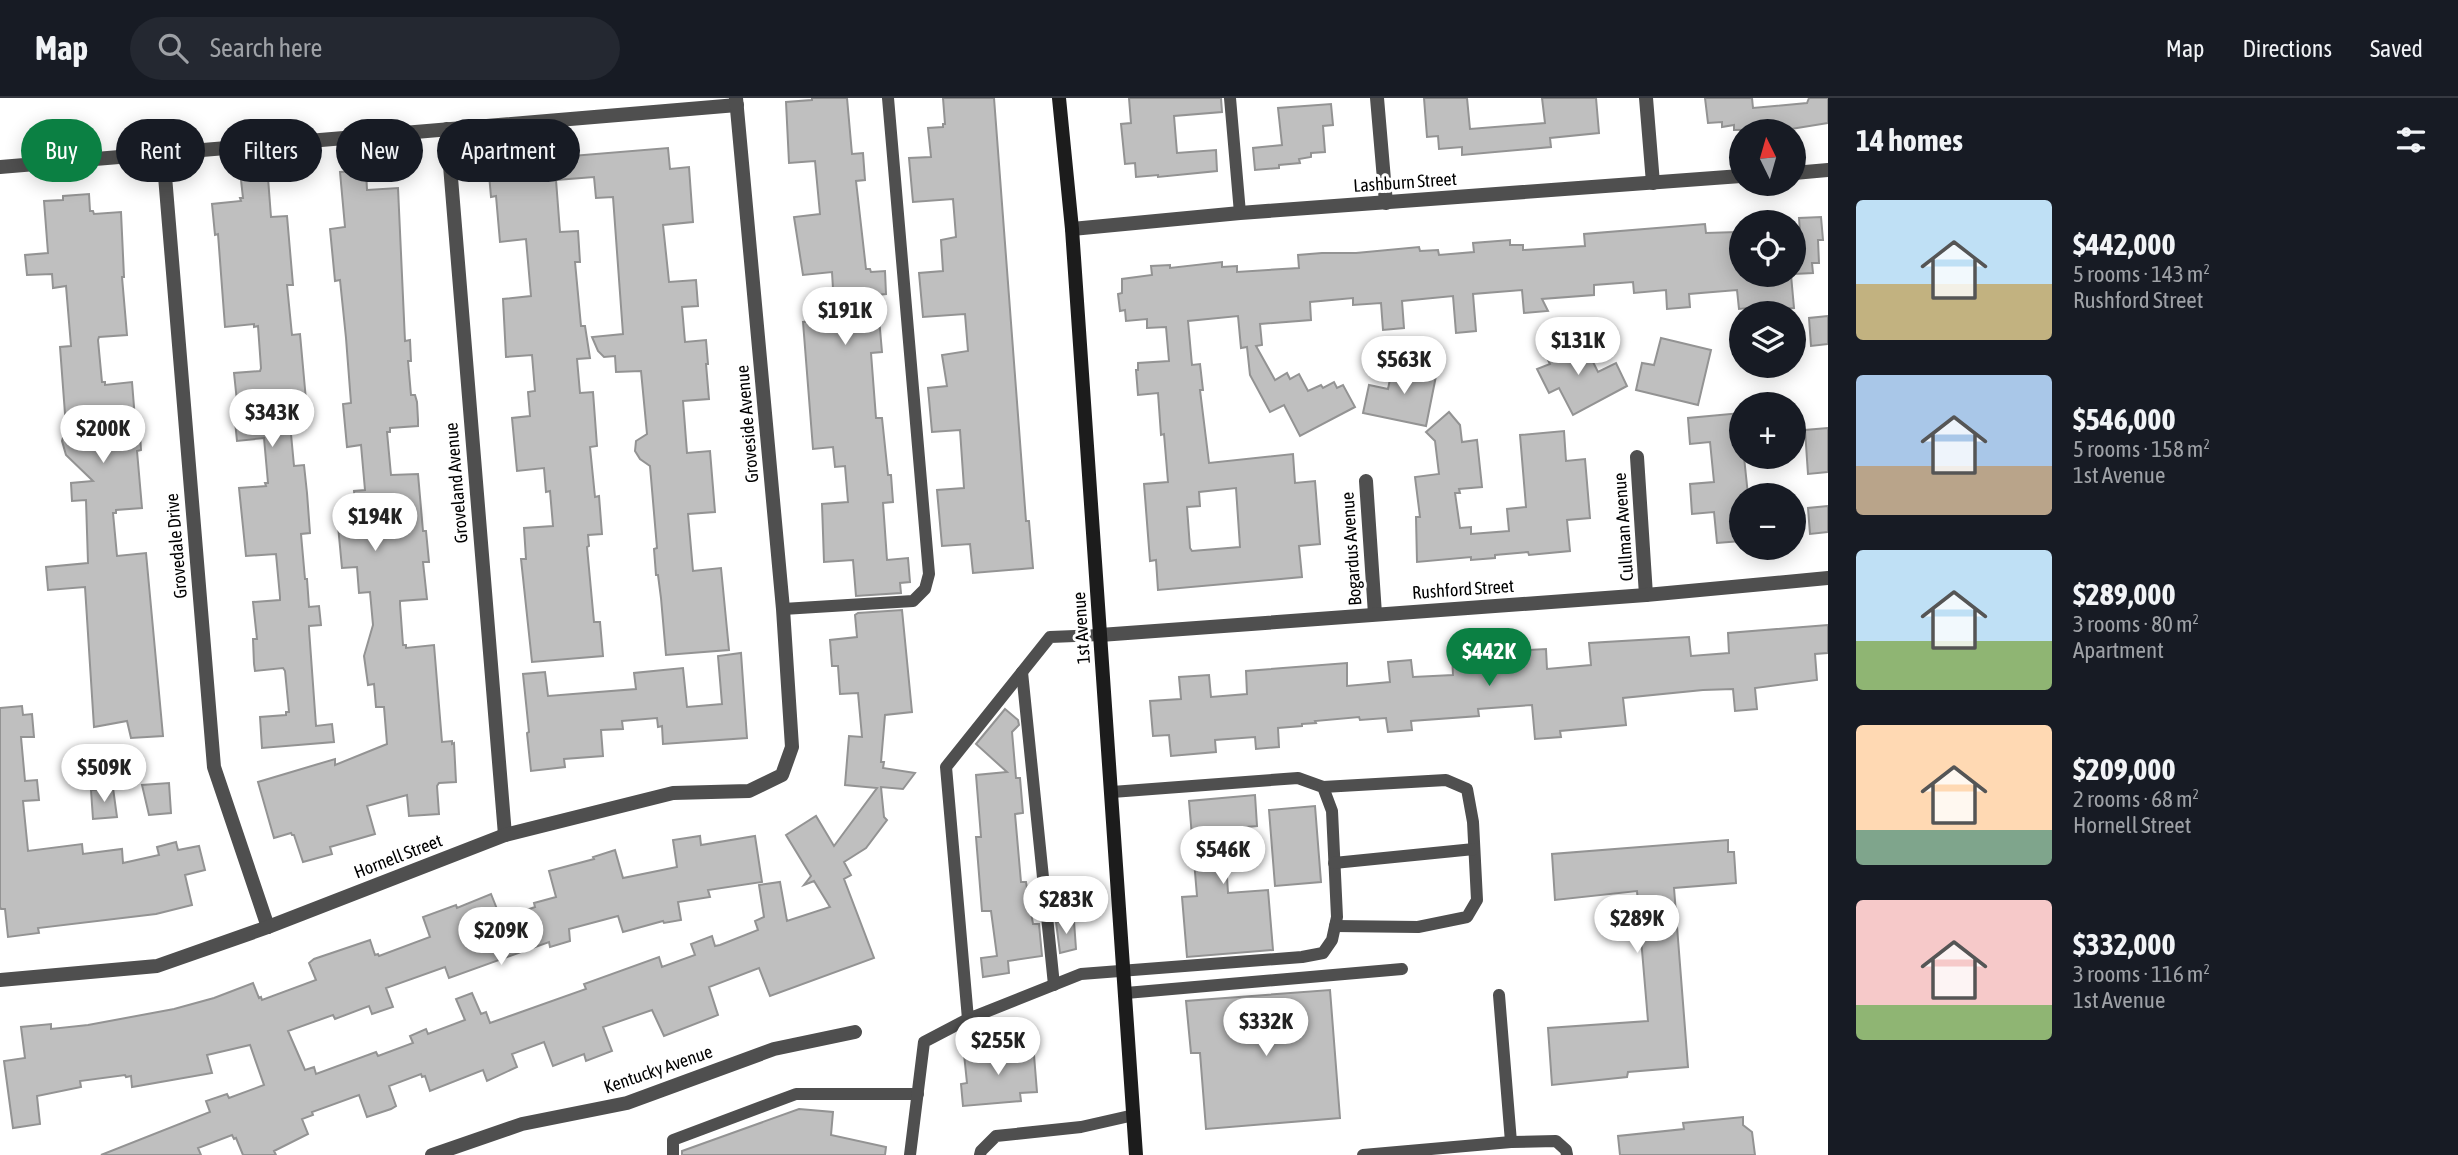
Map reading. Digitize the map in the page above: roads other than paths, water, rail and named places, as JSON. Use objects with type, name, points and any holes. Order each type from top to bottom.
[{"type":"main road","name":"1st Avenue","points":[[1059,98],[1072,229],[1136,1155]]},
{"type":"street","points":[[1377,98],[1386,203]]},
{"type":"street","points":[[1646,98],[1653,183]]},
{"type":"street","name":"Groveside Avenue","points":[[736,102],[783,608],[792,747]]},
{"type":"street","points":[[554,119],[736,102]]},
{"type":"street","points":[[205,149],[437,130]]},
{"type":"street","points":[[0,167],[116,156]]},
{"type":"street","points":[[1806,172],[1828,170]]},
{"type":"street","name":"Lashburn Street","points":[[1072,229],[1240,213],[1729,177]]},
{"type":"street","name":"Grovedale Drive","points":[[165,182],[214,768],[268,928]]},
{"type":"street","name":"Groveland Avenue","points":[[451,182],[505,835]]},
{"type":"street","name":"Cullman Avenue","points":[[1637,457],[1646,595]]},
{"type":"street","name":"Bogardus Avenue","points":[[1366,481],[1375,614]]},
{"type":"street","name":"Rushford Street","points":[[1100,635],[1646,595],[1828,578]]},
{"type":"street","name":"Hornell Street","points":[[0,981],[157,966],[268,928],[505,835],[673,793],[749,791],[782,775],[792,747]]},
{"type":"street","name":"Kentucky Avenue","points":[[432,1155],[522,1124],[627,1103],[774,1049],[855,1032]]},
{"type":"lane","points":[[783,608],[913,601],[925,589],[929,574],[888,98]]},
{"type":"lane","points":[[1230,98],[1240,213]]},
{"type":"lane","points":[[968,1019],[946,767],[1050,638],[1100,635]]},
{"type":"lane","points":[[1022,672],[1054,985]]},
{"type":"lane","points":[[1112,792],[1298,778],[1323,787],[1446,780],[1466,789],[1473,822],[1477,900],[1466,918],[1418,927],[1335,926]]},
{"type":"lane","points":[[910,1155],[924,1042],[968,1019],[1081,974],[1324,953],[1332,940],[1337,917],[1332,811],[1323,787]]},
{"type":"lane","points":[[1334,863],[1474,849]]},
{"type":"lane","points":[[1126,993],[1402,969]]},
{"type":"lane","points":[[1499,995],[1511,1142]]},
{"type":"lane","points":[[673,1155],[673,1140],[796,1094],[918,1094]]},
{"type":"lane","points":[[980,1155],[996,1136],[1081,1127],[1134,1115]]},
{"type":"lane","points":[[1363,1155],[1511,1142],[1556,1141],[1566,1150],[1567,1155]]}]
